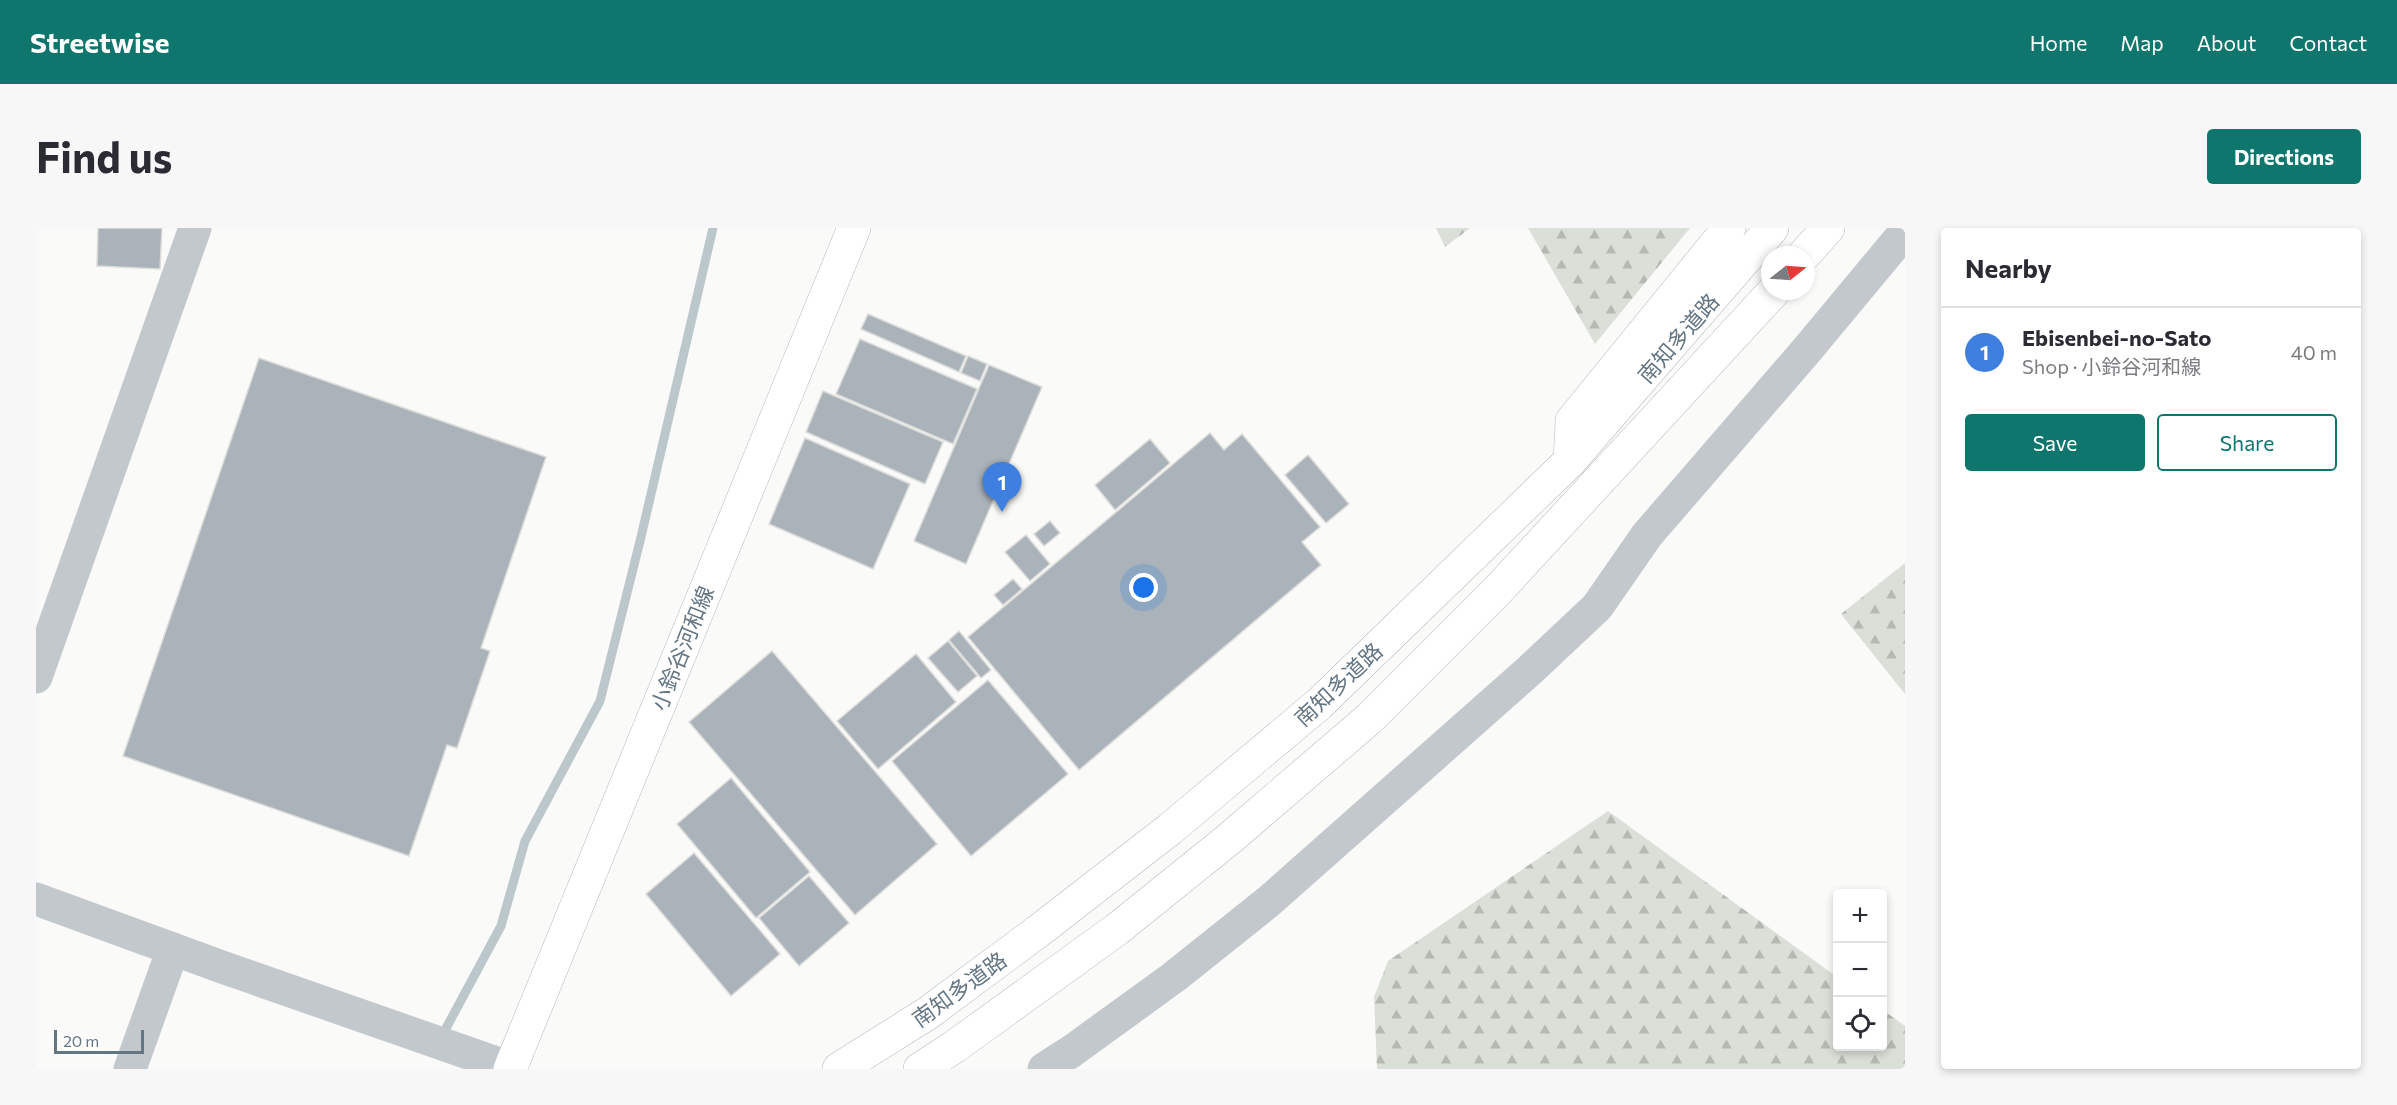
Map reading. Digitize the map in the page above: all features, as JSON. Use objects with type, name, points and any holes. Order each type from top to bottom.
[{"type":"main road","name":"小鈴谷河和線","points":[[510,1069],[854,228]]},
{"type":"main road","points":[[1570,461],[1572,421],[1729,228]]},
{"type":"main road","name":"南知多道路","points":[[838,1069],[928,1013],[1170,829],[1319,704],[1570,461],[1772,228]]},
{"type":"main road","points":[[1812,246],[1828,228]]},
{"type":"main road","name":"南知多道路","points":[[920,1069],[1116,930],[1229,839],[1370,718],[1497,591],[1766,300]]},
{"type":"street","points":[[36,677],[195,228]]},
{"type":"street","points":[[1044,1069],[1174,977],[1268,902],[1530,670],[1597,607],[1647,535],[1905,232]]},
{"type":"street","points":[[36,899],[510,1069]]},
{"type":"street","points":[[130,1069],[173,949]]},
{"type":"green space","points":[[1436,228],[1470,228],[1445,247]]},
{"type":"green space","points":[[1528,228],[1690,228],[1595,344]]},
{"type":"green space","points":[[1905,563],[1905,694],[1841,614]]},
{"type":"green space","points":[[1608,811],[1833,974],[1833,1051],[1887,1051],[1887,1013],[1905,1026],[1905,1069],[1377,1069],[1374,997],[1388,961]]},
{"type":"building","points":[[98,228],[162,228],[160,269],[97,266]]},
{"type":"building","points":[[868,314],[966,356],[959,372],[861,329]]},
{"type":"building","points":[[860,339],[977,389],[953,444],[836,394]]},
{"type":"building","points":[[968,356],[987,364],[980,381],[961,373]]},
{"type":"building","points":[[259,358],[546,457],[481,648],[490,651],[457,748],[447,745],[409,856],[123,756]]},
{"type":"building","points":[[989,365],[1042,387],[966,564],[914,541]]},
{"type":"building","points":[[823,391],[943,442],[925,484],[806,432]]},
{"type":"building","points":[[1210,433],[1224,450],[1242,434],[1320,527],[1302,542],[1321,565],[1079,770],[968,637]]},
{"type":"building","points":[[805,438],[910,484],[873,569],[769,524]]},
{"type":"building","points":[[1150,439],[1170,463],[1115,510],[1095,485]]},
{"type":"building","points":[[1308,455],[1349,504],[1326,523],[1285,475]]},
{"type":"building","points":[[1050,521],[1060,533],[1044,546],[1034,534]]},
{"type":"building","points":[[1026,535],[1050,564],[1030,581],[1005,552]]},
{"type":"building","points":[[1013,579],[1022,589],[1003,605],[994,595]]},
{"type":"building","points":[[959,631],[991,670],[981,678],[949,640]]},
{"type":"building","points":[[948,641],[977,676],[958,692],[928,658]]},
{"type":"building","points":[[772,651],[937,844],[855,915],[689,722]]},
{"type":"building","points":[[916,654],[956,702],[878,769],[837,721]]},
{"type":"building","points":[[988,680],[1068,774],[971,856],[892,761]]},
{"type":"building","points":[[731,778],[810,872],[756,918],[677,824]]},
{"type":"building","points":[[694,853],[780,954],[731,996],[646,894]]},
{"type":"building","points":[[809,876],[849,923],[799,966],[759,918]]},
{"type":"waterway","points":[[444,1032],[501,926],[525,841],[600,701],[713,228]]},
{"type":"place","name":"Ebisenbei-no-Sato","points":[[1002,512]]}]
